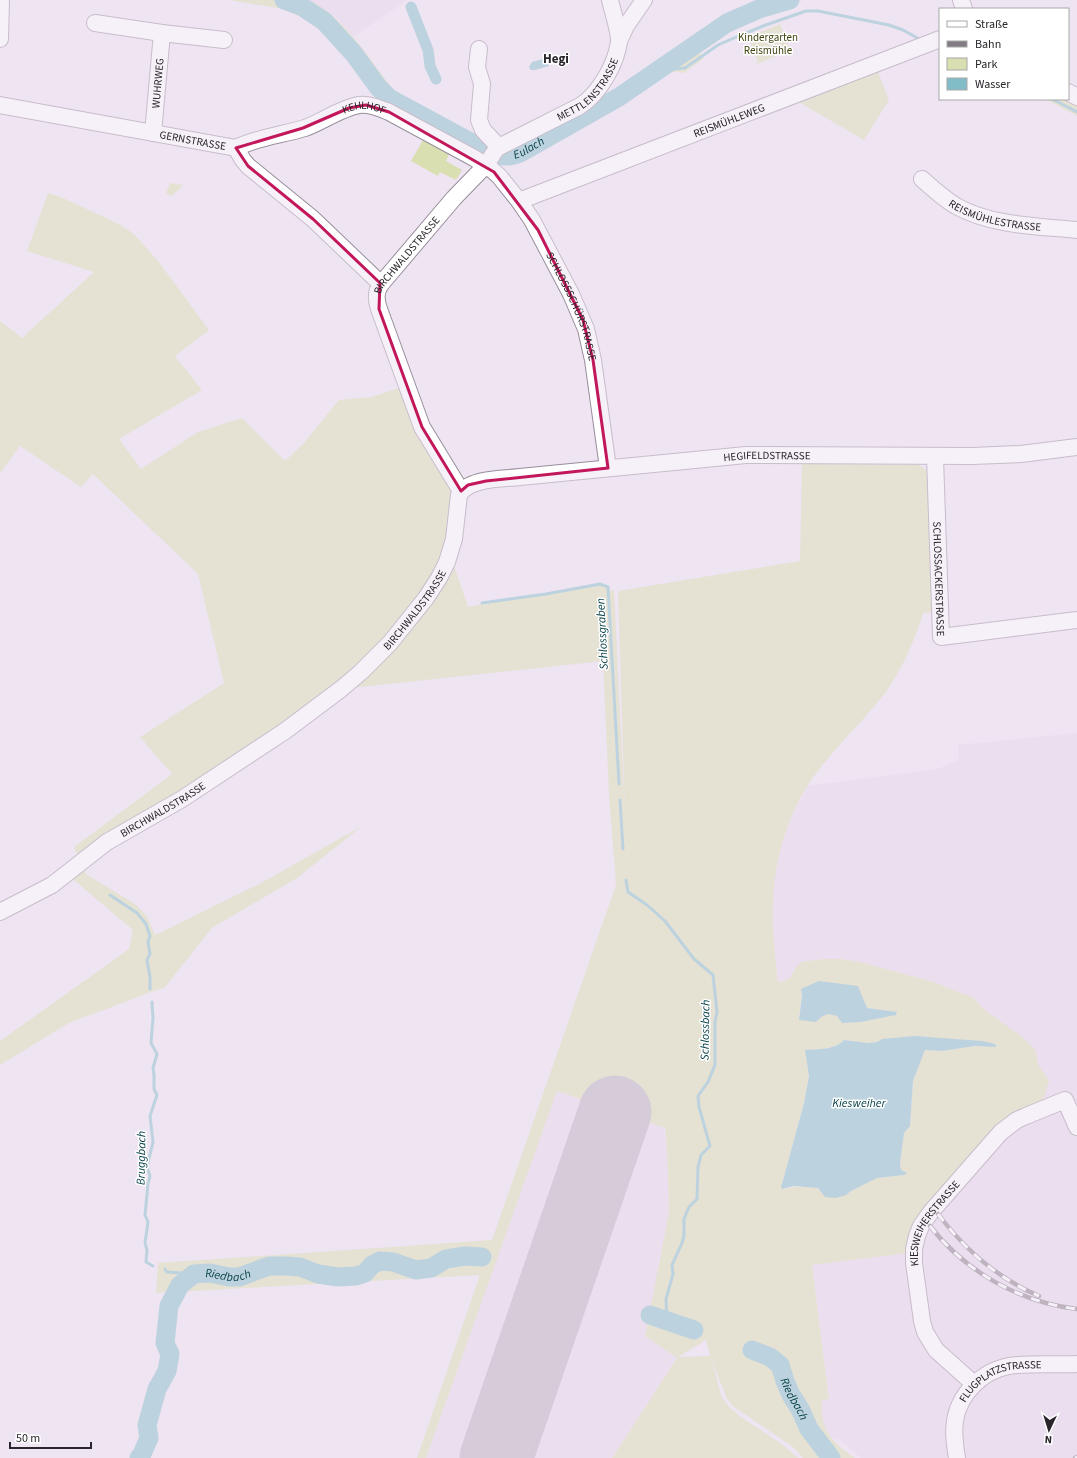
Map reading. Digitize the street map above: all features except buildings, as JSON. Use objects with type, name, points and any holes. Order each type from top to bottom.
[{"type":"street","points":[[0,40],[1,0]]},
{"type":"street","name":"METTLENSTRASSE","points":[[610,0],[620,41]]},
{"type":"street","name":"METTLENSTRASSE","points":[[492,155],[588,101],[600,88],[605,79],[614,60],[626,26],[644,0]]},
{"type":"street","points":[[95,23],[224,40]]},
{"type":"street","name":"WUHRWEG","points":[[154,133],[162,33]]},
{"type":"street","name":"REISMÜHLEWEG","points":[[519,201],[939,39]]},
{"type":"street","points":[[479,49],[477,67],[482,84],[479,120],[492,155]]},
{"type":"street","name":"GERNSTRASSE","points":[[0,105],[236,148],[242,160],[248,166],[314,219],[380,284]]},
{"type":"street","name":"KEHLHOF","points":[[236,148],[258,139],[303,128],[349,108],[366,105],[377,107],[492,155]]},
{"type":"street","name":"SCHLOSSSCHÜRSTRASSE","points":[[492,155],[499,176],[519,201],[542,238],[571,294],[586,330],[593,360],[608,468]]},
{"type":"street","name":"BIRCHWALDSTRASSE","points":[[0,912],[52,884],[107,842],[182,798],[279,735],[341,689],[361,672],[390,643],[426,598],[439,578],[447,562],[452,546],[455,533],[458,498],[461,491],[422,427],[379,308],[377,293],[380,284],[492,155]]},
{"type":"street","name":"REISMÜHLESTRASSE","points":[[922,179],[940,195],[952,203],[980,216],[1009,223],[1077,230]]},
{"type":"street","name":"HEGIFELDSTRASSE","points":[[461,491],[471,484],[486,481],[746,455],[935,457],[1005,455],[1077,448]]},
{"type":"street","name":"SCHLOSSACKERSTRASSE","points":[[935,457],[941,637],[1077,620]]},
{"type":"street","name":"KIESWEIHERSTRASSE","points":[[974,1384],[936,1350],[925,1332],[922,1321],[914,1263],[914,1249],[921,1226],[930,1213],[1001,1132],[1017,1120],[1065,1100],[1077,1127]]},
{"type":"street","name":"FLUGPLATZSTRASSE","points":[[957,1458],[954,1430],[956,1417],[962,1401],[974,1384],[990,1372],[1010,1366],[1077,1364]]},
{"type":"highlighted area","points":[[366,105],[389,112],[494,172],[538,230],[583,320],[593,360],[608,468],[486,481],[468,485],[461,491],[422,427],[379,309],[380,283],[313,219],[248,166],[236,148],[303,128],[349,108]]},
{"type":"shaded area","points":[[309,0],[407,0],[353,37],[336,18]]},
{"type":"shaded area","points":[[1077,733],[1077,1458],[861,1458],[840,1440],[831,1437],[825,1428],[822,1417],[822,1400],[829,1398],[812,1265],[906,1253],[1049,1081],[1038,1064],[1036,1051],[982,1008],[974,998],[934,982],[860,962],[842,959],[823,959],[807,961],[794,972],[790,978],[778,982],[773,943],[772,906],[773,884],[782,842],[794,812],[808,786],[938,769],[959,760],[958,745]]},
{"type":"shaded area","points":[[556,1091],[664,1128],[667,1148],[669,1212],[657,1271],[677,1357],[612,1458],[426,1458]]},
{"type":"green space","points":[[228,0],[309,0],[332,15],[353,37],[389,84],[386,88],[496,150],[511,150],[606,98],[727,21],[785,0],[803,0],[729,27],[696,50],[704,58],[684,73],[666,71],[612,108],[514,159],[503,161],[489,159],[379,96],[349,59],[324,34],[305,19],[283,9]]},
{"type":"green space","name":"Kindergarten Reismühle","points":[[780,24],[789,47],[783,48],[775,54],[776,56],[757,64],[757,60],[748,37]]},
{"type":"green space","points":[[875,64],[889,100],[864,140],[790,97]]},
{"type":"green space","points":[[1047,100],[1077,100],[1077,116]]},
{"type":"green space","points":[[423,140],[449,154],[446,161],[462,170],[456,180],[440,172],[438,176],[411,161]]},
{"type":"green space","points":[[170,183],[183,185],[172,196],[166,193]]},
{"type":"green space","points":[[48,193],[63,198],[119,224],[134,234],[158,261],[209,330],[175,356],[202,390],[119,439],[141,469],[198,432],[242,418],[285,461],[303,444],[339,400],[372,397],[407,385],[461,491],[450,554],[468,607],[501,600],[546,594],[600,584],[608,587],[609,591],[614,590],[625,814],[618,591],[800,561],[802,464],[919,465],[929,474],[935,612],[923,613],[906,657],[895,678],[873,708],[816,773],[802,794],[791,818],[777,863],[774,883],[773,921],[778,982],[790,978],[796,967],[801,962],[823,959],[842,959],[860,962],[934,982],[974,998],[982,1008],[1025,1039],[1036,1051],[1038,1064],[1049,1081],[1042,1103],[1006,1122],[909,1253],[812,1265],[829,1399],[822,1400],[823,1419],[825,1427],[834,1441],[855,1458],[803,1458],[793,1447],[734,1407],[727,1399],[712,1361],[721,1395],[728,1406],[741,1417],[783,1445],[798,1458],[612,1458],[677,1358],[645,1336],[669,1212],[665,1128],[557,1091],[426,1458],[417,1458],[480,1275],[156,1293],[158,1263],[492,1240],[616,885],[609,794],[603,661],[341,689],[81,863],[74,847],[172,774],[140,737],[224,683],[198,574],[93,474],[81,487],[20,446],[0,473],[0,321],[22,338],[94,272],[27,251]],"holes":[[[802,993],[867,1008],[897,1012],[896,1015],[861,1022],[842,1023],[837,1016],[828,1014],[821,1017],[816,1022],[799,1019]],[[883,1039],[995,1047],[975,1046],[942,1051],[925,1050],[913,1081],[910,1126],[904,1133],[900,1163],[901,1170],[904,1175],[876,1178],[846,1195],[825,1197],[818,1188],[810,1187],[785,1189],[781,1185],[804,1103],[809,1076],[806,1050],[836,1046],[844,1040],[864,1043],[873,1043]],[[706,1340],[710,1356],[678,1357]]]},
{"type":"green space","points":[[362,826],[297,878],[212,928],[165,987],[69,1023],[0,1065],[0,1041],[129,949],[133,930],[67,874],[81,863],[86,874],[135,904],[147,916],[155,935],[261,883]]},
{"type":"water","points":[[546,58],[549,66],[535,70],[531,70],[529,67],[532,62]]},
{"type":"water","points":[[819,981],[858,986],[867,1008],[897,1012],[896,1015],[861,1022],[842,1023],[837,1016],[828,1014],[821,1017],[816,1022],[799,1020],[802,995],[801,989]]},
{"type":"water","name":"Kiesweiher","points":[[915,1036],[982,1041],[995,1044],[996,1047],[975,1046],[942,1051],[925,1050],[913,1081],[910,1126],[904,1133],[900,1163],[901,1170],[907,1173],[904,1175],[877,1178],[846,1195],[836,1198],[825,1197],[818,1188],[794,1186],[782,1189],[781,1185],[804,1103],[809,1076],[805,1050],[836,1046],[844,1040],[868,1043],[877,1042],[882,1039]]},
{"type":"waterway","name":"Eulach","points":[[284,0],[301,6],[324,21],[354,54],[378,87],[389,98],[489,152],[505,156],[522,152],[619,97],[727,23],[759,9],[790,0]]},
{"type":"waterway","points":[[411,7],[428,50],[430,66],[436,79]]},
{"type":"waterway","points":[[662,66],[675,69],[685,68],[718,45],[763,26],[806,11],[818,11],[889,25],[903,30],[921,40]]},
{"type":"waterway","points":[[1054,100],[1077,112]]},
{"type":"waterway","name":"Eulach","points":[[467,136],[469,142]]},
{"type":"waterway","name":"Schlossgraben","points":[[482,603],[546,594],[600,584],[608,587],[619,784]]},
{"type":"waterway","name":"Schlossgraben","points":[[620,800],[623,849]]},
{"type":"waterway","name":"Schlossbach","points":[[626,880],[628,892],[647,905],[665,921],[694,959],[713,975],[717,1012],[715,1022],[715,1065],[708,1082],[698,1096],[699,1107],[710,1146],[701,1155],[698,1167],[697,1199],[689,1207],[684,1219],[684,1236],[672,1265],[673,1274],[666,1299],[667,1321]]},
{"type":"waterway","name":"Bruggbach","points":[[110,895],[137,913],[146,924],[150,936],[148,942],[150,954],[147,960],[150,977],[150,989]]},
{"type":"waterway","name":"Bruggbach","points":[[152,1002],[153,1018],[151,1043],[157,1054],[153,1068],[154,1089],[157,1095],[150,1116],[153,1142],[147,1167],[150,1176],[145,1215],[148,1222],[145,1243],[147,1250],[146,1262],[153,1266]]},
{"type":"waterway","name":"Riedbach","points":[[139,1458],[149,1438],[147,1425],[157,1389],[167,1371],[170,1354],[165,1343],[169,1306],[180,1285],[194,1274],[210,1273],[229,1277],[239,1277],[269,1266],[287,1266],[300,1267],[318,1274],[338,1277],[356,1276],[365,1273],[372,1265],[380,1261],[393,1262],[416,1270],[431,1268],[446,1259],[465,1256],[482,1257]]},
{"type":"waterway","name":"Bruggbach","points":[[165,1269],[167,1272],[194,1274]]},
{"type":"waterway","name":"Riedbach","points":[[650,1315],[694,1330]]},
{"type":"waterway","name":"Riedbach","points":[[752,1350],[770,1357],[780,1365],[791,1395],[800,1409],[809,1429],[831,1458]]},
{"type":"runway","points":[[496,1458],[615,1112]]},
{"type":"railway","points":[[938,1214],[959,1239],[983,1262],[1009,1281],[1039,1296]]},
{"type":"railway","points":[[930,1226],[960,1257],[977,1271],[995,1282],[1014,1292],[1035,1300],[1077,1309]]},
{"type":"district","name":"Hegi","points":[[556,58]]}]
